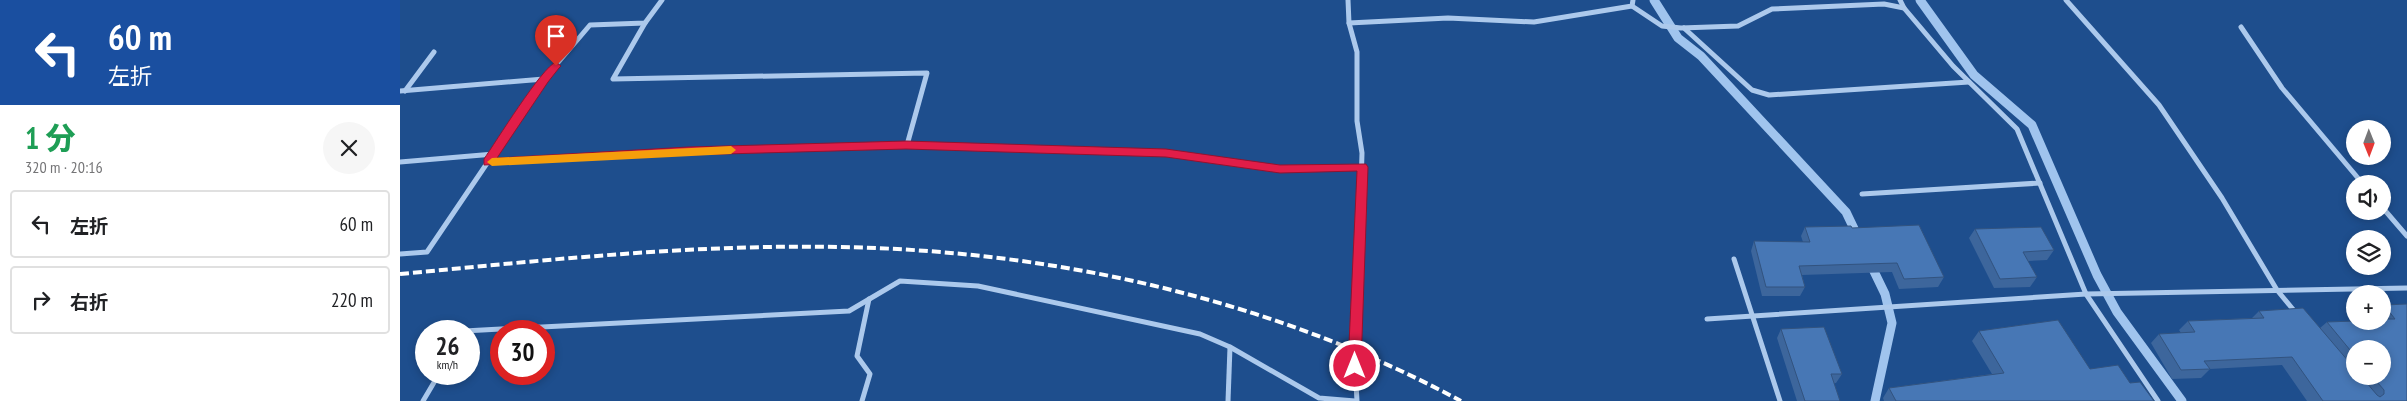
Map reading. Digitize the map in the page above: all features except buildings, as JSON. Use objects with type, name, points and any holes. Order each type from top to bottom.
[{"type":"street","points":[[662,0],[645,23],[613,79],[927,73],[906,145]]},
{"type":"street","points":[[480,330],[849,311],[900,281],[978,286],[1200,334],[1230,347],[1319,398],[1356,401],[1354,349],[1362,154],[1357,121],[1357,52],[1350,23],[1348,0]]},
{"type":"street","points":[[1632,6],[1633,0]]},
{"type":"street","points":[[1900,0],[1904,8],[1969,82],[2017,129],[2086,294],[2158,401]]},
{"type":"street","points":[[2066,0],[2159,105],[2222,198],[2276,290],[2301,319]]},
{"type":"street","points":[[1350,23],[1448,18],[1534,22],[1632,6],[1662,26],[1684,28],[1738,26],[1772,9],[1884,4],[1904,8]]},
{"type":"street","points":[[400,254],[427,252],[544,79],[590,25],[645,23]]},
{"type":"street","points":[[2241,27],[2282,88],[2355,175]]},
{"type":"street","points":[[1684,28],[1752,90],[1769,95],[1969,82]]},
{"type":"street","points":[[403,91],[434,52]]},
{"type":"street","points":[[403,91],[544,79]]},
{"type":"street","points":[[488,162],[688,151],[906,145],[1166,153],[1280,169],[1362,167]]},
{"type":"street","points":[[400,162],[494,154]]},
{"type":"street","points":[[1862,194],[2040,183]]},
{"type":"street","points":[[2391,217],[2407,236]]},
{"type":"street","points":[[1734,259],[1780,401]]},
{"type":"street","points":[[1707,319],[2086,294],[2407,288]]},
{"type":"street","points":[[862,401],[870,374],[856,356],[869,299]]},
{"type":"street","points":[[1228,401],[1230,347]]},
{"type":"street","points":[[423,401],[432,385]]},
{"type":"waterway","points":[[1654,0],[1678,38],[1701,56],[1846,212],[1858,237]]},
{"type":"waterway","points":[[1920,0],[1974,75],[2032,125],[2097,275],[2117,312],[2182,401]]},
{"type":"waterway","points":[[1870,263],[1885,294],[1892,323],[1875,401]]},
{"type":"railway","points":[[400,274],[620,254],[731,248],[841,247],[922,251],[1002,258],[1082,271],[1160,287],[1238,309],[1314,334],[1389,365],[1461,401]]},
{"type":"slow traffic","points":[[492,162],[731,150]]},
{"type":"route","points":[[556,66],[544,79],[488,162],[688,151],[906,145],[1166,153],[1280,169],[1362,167],[1357,322],[1354,349],[1355,366]]}]
